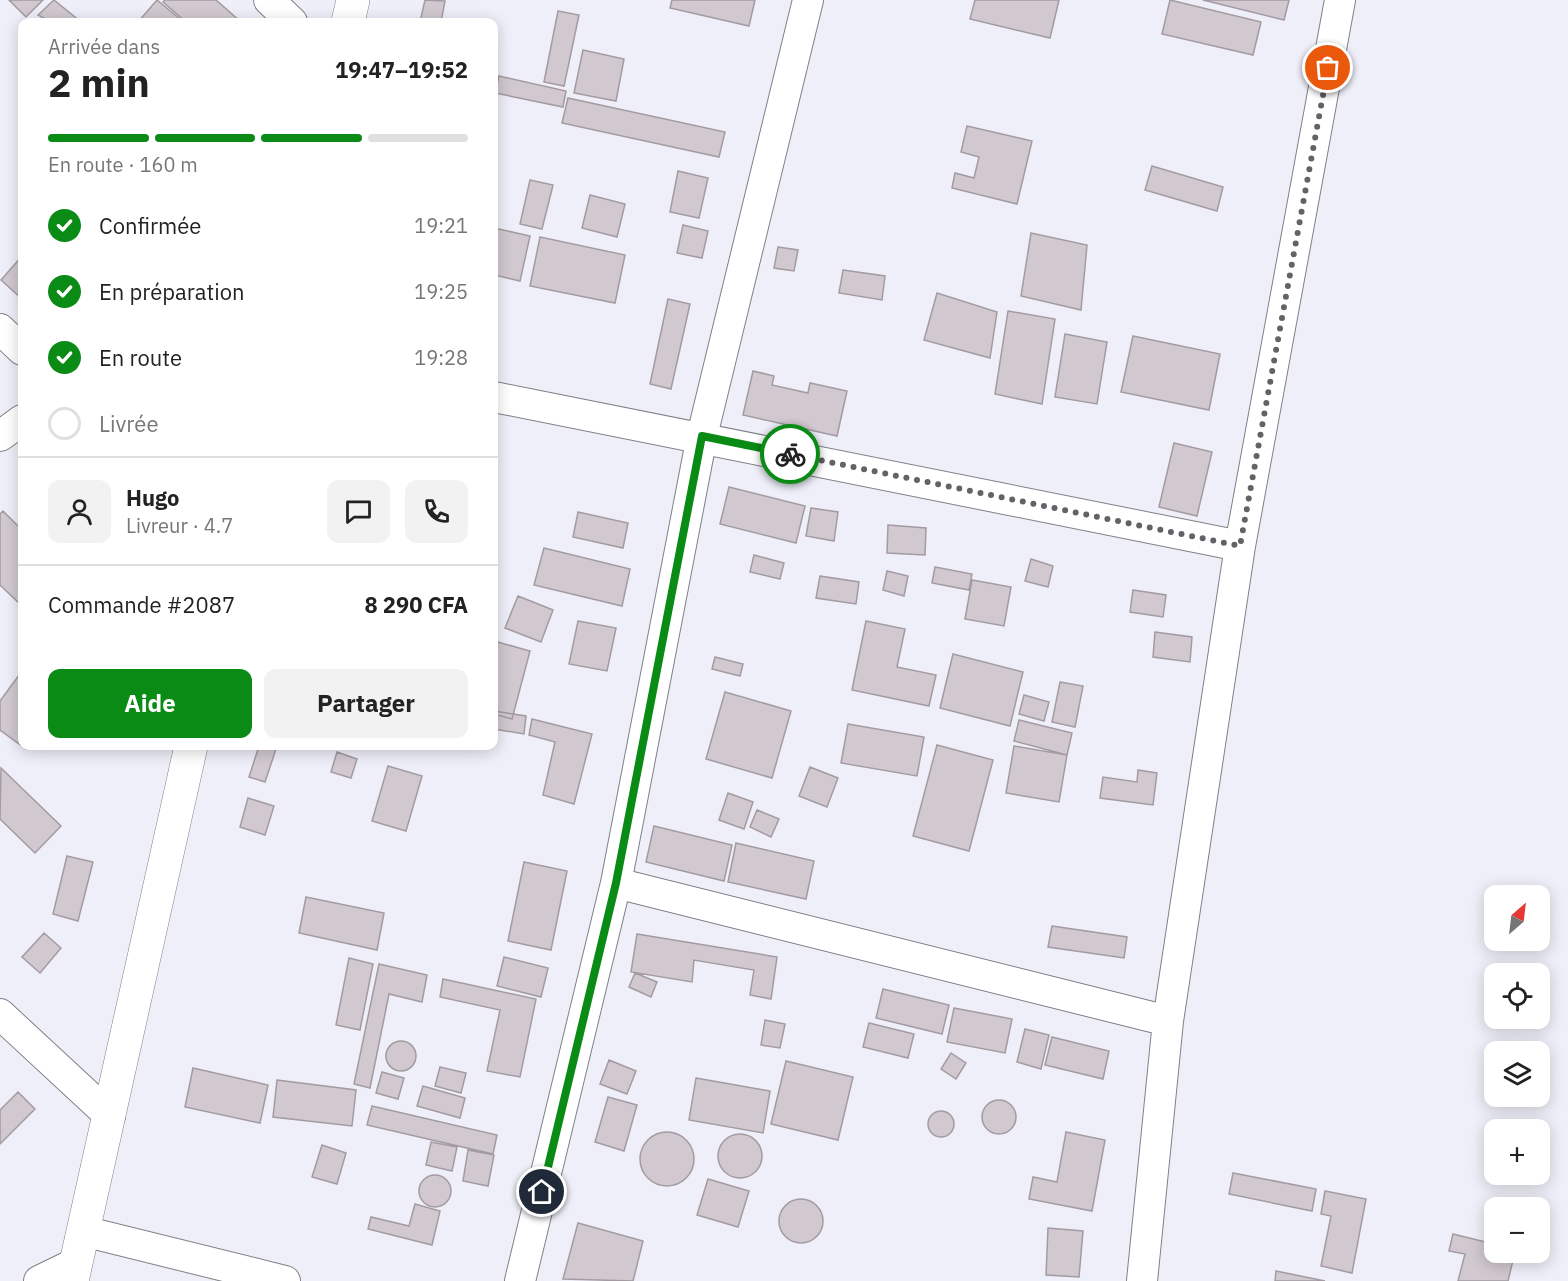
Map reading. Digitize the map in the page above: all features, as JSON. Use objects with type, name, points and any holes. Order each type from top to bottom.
[{"type":"street","points":[[268,0],[288,18]]},
{"type":"street","points":[[349,18],[353,0]]},
{"type":"street","points":[[520,1281],[616,883],[702,436],[808,0]]},
{"type":"street","points":[[1142,1281],[1168,1021],[1240,546],[1340,0]]},
{"type":"street","points":[[0,329],[18,346]]},
{"type":"street","points":[[498,398],[702,436],[1240,546]]},
{"type":"street","points":[[0,436],[18,423]]},
{"type":"street","points":[[39,1281],[74,1272],[190,750]]},
{"type":"street","points":[[616,883],[1168,1021]]},
{"type":"street","points":[[0,1014],[110,1116]]},
{"type":"street","points":[[83,1231],[285,1281]]},
{"type":"building","points":[[9,0],[43,0],[26,17]]},
{"type":"building","points":[[54,0],[76,18],[44,18],[38,15]]},
{"type":"building","points":[[157,0],[179,18],[141,18]]},
{"type":"building","points":[[165,0],[216,0],[236,18],[181,18],[163,2]]},
{"type":"building","points":[[425,0],[445,1],[442,18],[421,18]]},
{"type":"building","points":[[672,0],[755,0],[749,26],[670,8]]},
{"type":"building","points":[[975,0],[1059,0],[1050,38],[970,19]]},
{"type":"building","points":[[1170,0],[1261,22],[1253,55],[1162,34]]},
{"type":"building","points":[[1203,0],[1289,0],[1284,20]]},
{"type":"building","points":[[558,11],[579,15],[564,86],[544,82]]},
{"type":"building","points":[[583,50],[624,59],[616,101],[574,93]]},
{"type":"building","points":[[499,76],[566,91],[563,107],[498,94]]},
{"type":"building","points":[[568,98],[725,132],[719,157],[562,123]]},
{"type":"building","points":[[967,126],[1032,141],[1017,204],[952,188],[955,173],[974,178],[979,157],[961,152]]},
{"type":"building","points":[[1152,166],[1223,187],[1217,211],[1145,190]]},
{"type":"building","points":[[678,171],[708,178],[699,218],[670,212]]},
{"type":"building","points":[[530,180],[553,185],[542,229],[520,224]]},
{"type":"building","points":[[590,195],[625,204],[617,237],[582,228]]},
{"type":"building","points":[[683,225],[708,231],[702,258],[677,253]]},
{"type":"building","points":[[498,229],[530,236],[520,281],[498,276]]},
{"type":"building","points":[[1031,233],[1087,245],[1081,310],[1021,296]]},
{"type":"building","points":[[540,237],[625,255],[615,303],[530,286]]},
{"type":"building","points":[[778,247],[798,250],[794,271],[774,268]]},
{"type":"building","points":[[18,261],[18,295],[1,280]]},
{"type":"building","points":[[843,270],[885,276],[882,300],[839,293]]},
{"type":"building","points":[[937,293],[997,312],[990,358],[924,340]]},
{"type":"building","points":[[668,299],[690,304],[671,389],[650,384]]},
{"type":"building","points":[[1008,311],[1055,319],[1042,404],[995,394]]},
{"type":"building","points":[[1065,334],[1107,342],[1097,404],[1055,397]]},
{"type":"building","points":[[1133,336],[1220,354],[1209,410],[1121,392]]},
{"type":"building","points":[[753,371],[774,376],[772,385],[808,393],[810,383],[847,391],[837,436],[743,415]]},
{"type":"building","points":[[1174,443],[1212,452],[1197,516],[1159,507]]},
{"type":"building","points":[[729,487],[805,506],[796,543],[720,524]]},
{"type":"building","points":[[811,508],[838,512],[834,541],[806,536]]},
{"type":"building","points":[[3,511],[18,526],[18,602],[0,585],[0,514]]},
{"type":"building","points":[[578,512],[628,523],[623,548],[573,537]]},
{"type":"building","points":[[888,525],[926,528],[925,555],[887,553]]},
{"type":"building","points":[[544,548],[630,569],[622,606],[534,585]]},
{"type":"building","points":[[754,555],[784,563],[780,579],[750,572]]},
{"type":"building","points":[[1031,559],[1053,566],[1048,587],[1025,581]]},
{"type":"building","points":[[935,567],[972,574],[969,590],[932,583]]},
{"type":"building","points":[[887,571],[908,576],[904,596],[883,590]]},
{"type":"building","points":[[820,576],[859,582],[856,604],[816,598]]},
{"type":"building","points":[[972,580],[1011,587],[1004,626],[965,619]]},
{"type":"building","points":[[1133,590],[1166,595],[1163,617],[1130,612]]},
{"type":"building","points":[[518,596],[553,610],[541,642],[505,628]]},
{"type":"building","points":[[578,621],[616,628],[607,671],[569,664]]},
{"type":"building","points":[[866,621],[905,629],[897,667],[936,675],[929,706],[852,690]]},
{"type":"building","points":[[1155,632],[1192,637],[1190,662],[1153,657]]},
{"type":"building","points":[[498,642],[530,651],[512,719],[498,715]]},
{"type":"building","points":[[953,654],[1023,672],[1010,726],[940,708]]},
{"type":"building","points":[[715,657],[743,664],[740,676],[712,669]]},
{"type":"building","points":[[18,676],[18,743],[0,730],[0,701]]},
{"type":"building","points":[[1060,682],[1083,686],[1075,727],[1052,722]]},
{"type":"building","points":[[725,692],[791,711],[772,778],[706,759]]},
{"type":"building","points":[[1024,695],[1049,702],[1044,721],[1019,714]]},
{"type":"building","points":[[498,712],[526,716],[524,734],[498,730]]},
{"type":"building","points":[[532,719],[592,734],[574,804],[543,795],[555,742],[529,735]]},
{"type":"building","points":[[1019,720],[1072,733],[1067,755],[1014,741]]},
{"type":"building","points":[[848,724],[924,737],[917,776],[841,763]]},
{"type":"building","points":[[937,745],[993,760],[969,851],[913,836]]},
{"type":"building","points":[[1014,746],[1067,755],[1059,802],[1006,793]]},
{"type":"building","points":[[258,750],[276,750],[265,782],[249,777]]},
{"type":"building","points":[[337,752],[357,759],[351,778],[331,772]]},
{"type":"building","points":[[388,766],[422,776],[406,831],[372,821]]},
{"type":"building","points":[[810,767],[838,778],[827,807],[799,796]]},
{"type":"building","points":[[1,768],[61,826],[35,853],[0,819]]},
{"type":"building","points":[[1138,770],[1157,773],[1153,805],[1100,798],[1103,777],[1137,782]]},
{"type":"building","points":[[728,793],[753,802],[744,829],[719,820]]},
{"type":"building","points":[[248,798],[274,806],[265,835],[240,827]]},
{"type":"building","points":[[757,810],[779,819],[771,837],[750,827]]},
{"type":"building","points":[[654,826],[732,845],[724,881],[646,862]]},
{"type":"building","points":[[736,843],[814,861],[806,899],[728,882]]},
{"type":"building","points":[[67,856],[93,862],[78,921],[53,914]]},
{"type":"building","points":[[524,862],[567,871],[551,950],[508,941]]},
{"type":"building","points":[[306,897],[384,913],[377,950],[299,933]]},
{"type":"building","points":[[1052,926],[1127,937],[1124,958],[1048,947]]},
{"type":"building","points":[[44,933],[61,948],[40,973],[22,957]]},
{"type":"building","points":[[637,934],[777,957],[771,999],[750,995],[754,970],[694,960],[692,982],[631,972]]},
{"type":"building","points":[[504,957],[548,968],[541,997],[497,986]]},
{"type":"building","points":[[349,958],[373,964],[360,1030],[336,1025]]},
{"type":"building","points":[[379,964],[427,975],[422,1002],[389,994],[370,1088],[354,1084]]},
{"type":"building","points":[[635,973],[657,982],[651,997],[629,987]]},
{"type":"building","points":[[443,979],[536,999],[520,1077],[487,1071],[500,1010],[440,997]]},
{"type":"building","points":[[883,989],[949,1005],[942,1034],[876,1018]]},
{"type":"building","points":[[954,1008],[1012,1019],[1005,1053],[947,1042]]},
{"type":"building","points":[[765,1020],[785,1024],[780,1048],[761,1045]]},
{"type":"building","points":[[869,1023],[914,1034],[908,1058],[863,1047]]},
{"type":"building","points":[[1025,1029],[1049,1035],[1041,1069],[1017,1062]]},
{"type":"building","points":[[1052,1037],[1109,1051],[1103,1079],[1045,1065]]},
{"type":"building","points":[[401,1041],[412,1045],[416,1056],[412,1067],[401,1071],[390,1067],[386,1056],[390,1045]]},
{"type":"building","points":[[951,1053],[966,1063],[956,1079],[941,1069]]},
{"type":"building","points":[[609,1060],[636,1071],[627,1094],[600,1084]]},
{"type":"building","points":[[786,1061],[853,1077],[838,1140],[771,1124]]},
{"type":"building","points":[[440,1067],[466,1073],[461,1093],[435,1086]]},
{"type":"building","points":[[193,1068],[268,1085],[260,1123],[185,1107]]},
{"type":"building","points":[[382,1072],[404,1078],[398,1099],[376,1093]]},
{"type":"building","points":[[696,1078],[770,1091],[763,1133],[689,1120]]},
{"type":"building","points":[[277,1080],[356,1090],[352,1126],[273,1117]]},
{"type":"building","points":[[423,1086],[465,1098],[460,1118],[417,1106]]},
{"type":"building","points":[[18,1092],[35,1109],[0,1144],[0,1110]]},
{"type":"building","points":[[608,1097],[637,1105],[624,1151],[595,1142]]},
{"type":"building","points":[[999,1100],[1011,1105],[1016,1117],[1011,1129],[999,1134],[987,1129],[982,1117],[987,1105]]},
{"type":"building","points":[[372,1106],[497,1135],[493,1154],[367,1125]]},
{"type":"building","points":[[941,1111],[950,1115],[954,1124],[950,1133],[941,1137],[932,1133],[928,1124],[932,1115]]},
{"type":"building","points":[[667,1132],[677,1134],[686,1140],[692,1149],[694,1159],[692,1169],[686,1178],[677,1184],[667,1186],[657,1184],[648,1178],[642,1169],[640,1159],[642,1149],[648,1140],[657,1134]]},
{"type":"building","points":[[1066,1132],[1105,1140],[1092,1211],[1029,1199],[1033,1177],[1057,1182]]},
{"type":"building","points":[[740,1134],[749,1135],[756,1140],[761,1147],[761,1165],[756,1172],[749,1177],[740,1178],[731,1177],[724,1172],[719,1165],[718,1156],[719,1147],[724,1140],[731,1135]]},
{"type":"building","points":[[431,1142],[457,1147],[452,1171],[426,1165]]},
{"type":"building","points":[[322,1145],[346,1153],[337,1184],[312,1177]]},
{"type":"building","points":[[468,1150],[494,1155],[488,1186],[463,1181]]},
{"type":"building","points":[[1233,1173],[1316,1189],[1312,1211],[1229,1194]]},
{"type":"building","points":[[435,1175],[447,1179],[451,1191],[447,1203],[435,1207],[423,1203],[419,1191],[423,1179]]},
{"type":"building","points":[[708,1179],[749,1191],[738,1227],[697,1215]]},
{"type":"building","points":[[1325,1191],[1366,1199],[1352,1273],[1321,1266],[1331,1216],[1321,1214]]},
{"type":"building","points":[[801,1199],[816,1206],[823,1221],[816,1236],[801,1243],[786,1236],[779,1221],[786,1206]]},
{"type":"building","points":[[415,1204],[440,1211],[432,1245],[368,1229],[371,1217],[409,1226]]},
{"type":"building","points":[[578,1223],[643,1241],[633,1281],[563,1279]]},
{"type":"building","points":[[1048,1228],[1083,1231],[1079,1277],[1046,1275]]},
{"type":"building","points":[[1453,1234],[1484,1242],[1484,1263],[1512,1263],[1508,1281],[1458,1281],[1465,1254],[1449,1251]]},
{"type":"building","points":[[1276,1271],[1325,1281],[1275,1281]]},
{"type":"way so far","points":[[790,454],[1240,546],[1328,68]]},
{"type":"route","points":[[542,1192],[616,883],[702,436],[790,454]]}]
